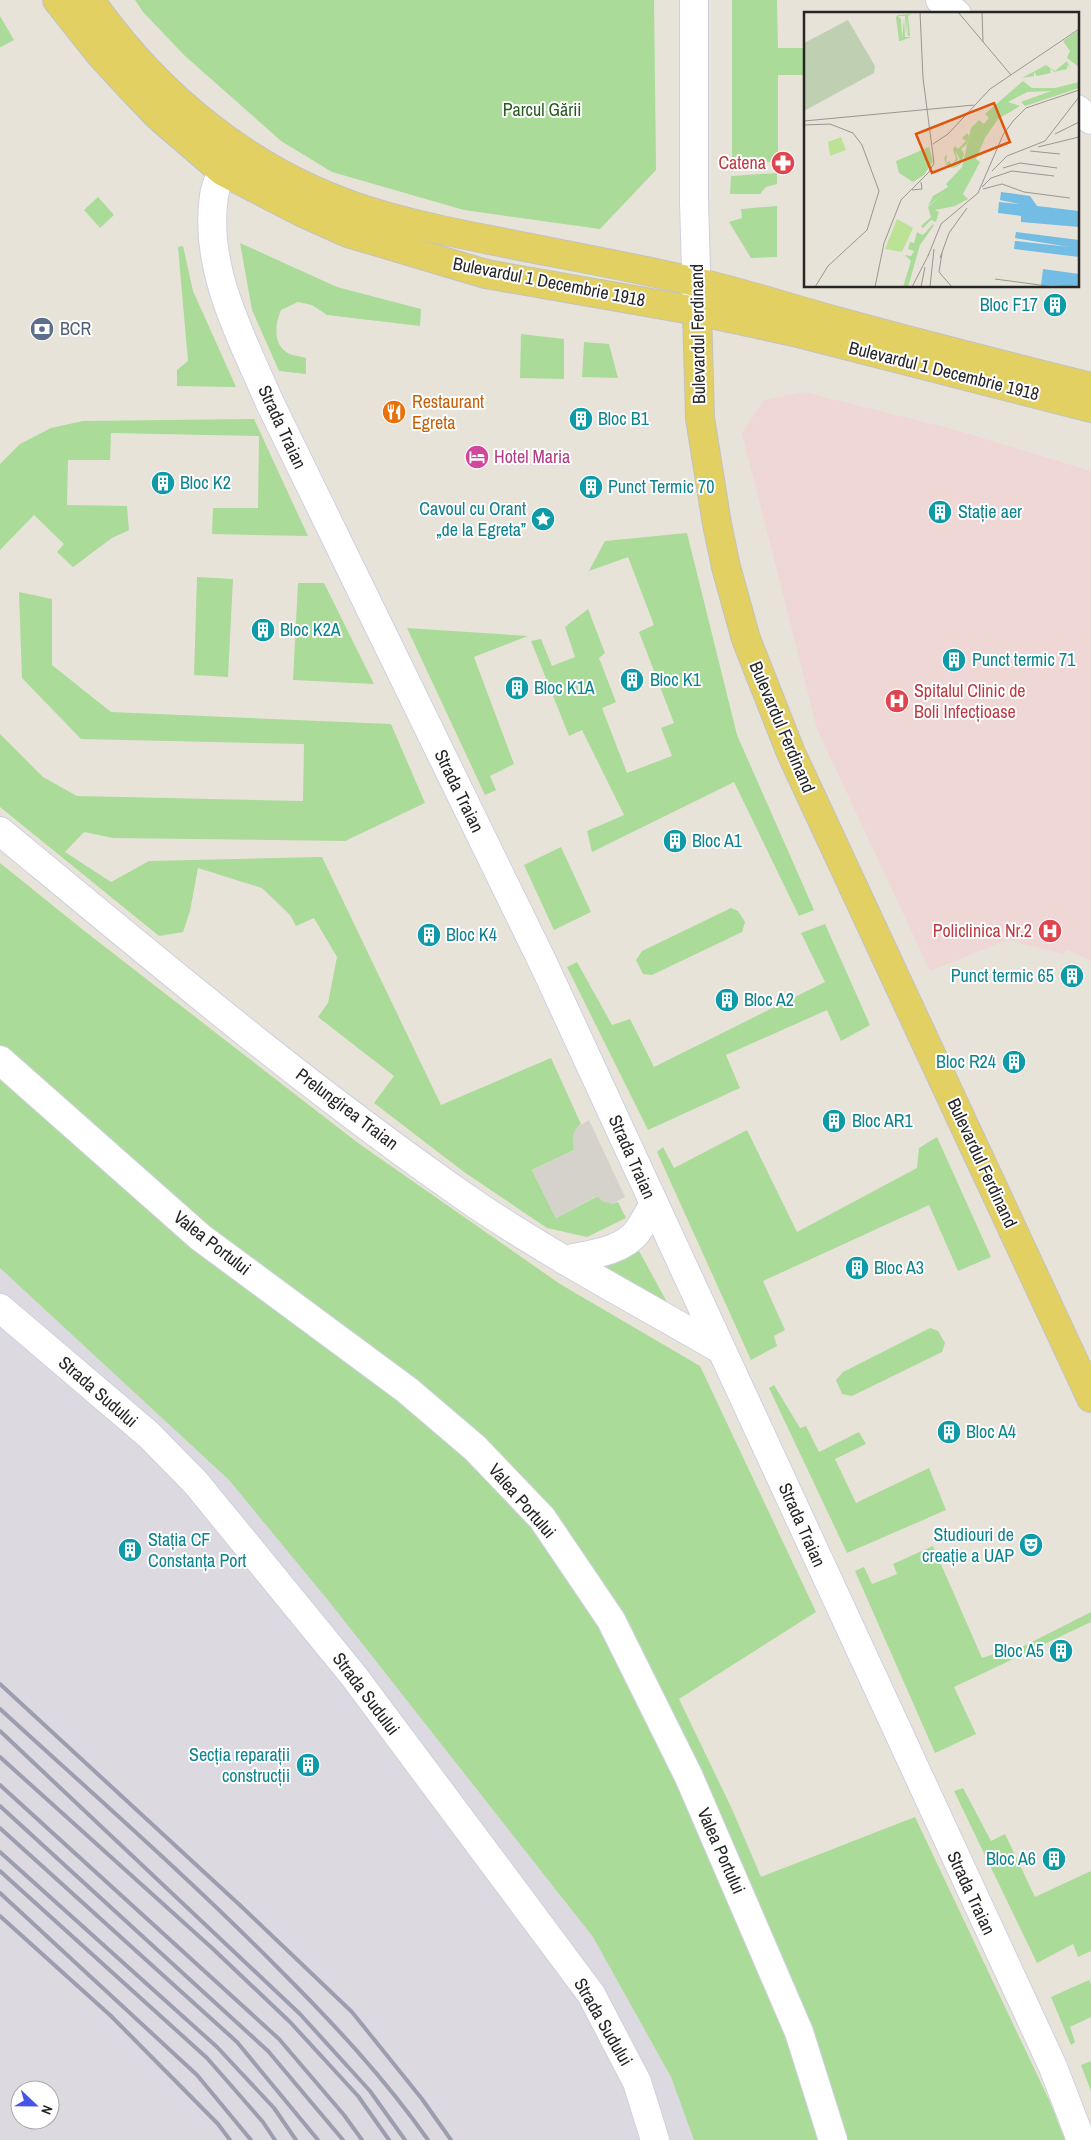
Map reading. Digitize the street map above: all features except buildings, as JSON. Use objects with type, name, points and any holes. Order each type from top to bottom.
[{"type":"main road","name":"Bulevardul 1 Decembrie 1918","points":[[57,0],[99,53],[158,116],[222,171],[301,212],[357,236],[486,274],[697,311],[794,332],[1091,408]]},
{"type":"main road","name":"Bulevardul 1 Decembrie 1918","points":[[90,0],[110,28],[150,74],[189,110],[234,145],[312,189],[361,208],[430,228],[697,282],[840,322],[1091,387]]},
{"type":"main road","name":"Bulevardul Ferdinand","points":[[697,311],[701,425],[726,567],[746,639],[791,753],[1091,1398]]},
{"type":"street","name":"Bulevardul Ferdinand","points":[[694,0],[694,202],[697,311]]},
{"type":"street","points":[[940,0],[955,12]]},
{"type":"street","points":[[1078,110],[1091,120]]},
{"type":"street","name":"Strada Traian","points":[[222,171],[214,195],[212,217],[214,252],[229,308],[269,402],[544,965],[653,1205],[740,1388],[1053,2067],[1081,2140]]},
{"type":"street","name":"Prelungirea Traian","points":[[0,831],[156,960],[367,1126],[479,1206],[564,1260],[720,1349]]},
{"type":"street","name":"Valea Portului","points":[[0,1060],[200,1237],[414,1397],[475,1448],[542,1518],[611,1620],[689,1777],[799,2032],[833,2140]]},
{"type":"street","points":[[564,1260],[608,1250],[622,1244],[636,1234],[653,1205]]},
{"type":"street","name":"Strada Sudului","points":[[0,1308],[149,1435],[196,1483],[353,1675],[591,1994],[637,2082],[655,2140]]},
{"type":"shaded area","name":"Spitalul Clinic de Boli Infecțioase","points":[[804,392],[956,430],[1091,471],[1091,961],[1066,949],[1064,954],[1007,940],[930,971],[817,729],[742,433],[764,400]]},
{"type":"shaded area","points":[[589,1120],[625,1197],[612,1204],[602,1201],[597,1196],[556,1218],[532,1170],[574,1150],[573,1137],[576,1128]]},
{"type":"shaded area","points":[[0,1268],[229,1480],[331,1604],[593,1937],[671,2077],[694,2140],[0,2140]]},
{"type":"green space","name":"Parcul Gării","points":[[135,0],[654,0],[656,170],[600,229],[464,210],[332,172],[281,141],[185,56],[143,12]]},
{"type":"green space","points":[[732,0],[777,0],[778,48],[804,48],[804,75],[778,75],[778,162],[732,162]]},
{"type":"green space","points":[[0,16],[14,40],[1,47],[0,47]]},
{"type":"green space","points":[[777,173],[777,184],[766,187],[760,194],[730,194],[731,176]]},
{"type":"green space","points":[[98,197],[114,215],[100,228],[84,210]]},
{"type":"green space","points":[[777,206],[777,257],[751,258],[729,222],[742,218],[741,209]]},
{"type":"green space","points":[[240,243],[337,287],[421,309],[420,326],[327,315],[312,305],[298,302],[281,310],[276,334],[280,346],[284,350],[292,355],[306,358],[306,374],[279,371],[252,310]]},
{"type":"green space","points":[[183,246],[193,291],[236,387],[177,386],[177,370],[188,361],[178,247]]},
{"type":"green space","points":[[521,334],[564,339],[564,379],[520,378]]},
{"type":"green space","points":[[584,342],[609,344],[618,378],[582,377]]},
{"type":"green space","points":[[254,419],[308,536],[212,534],[213,508],[258,508],[259,436],[111,433],[110,460],[68,460],[67,505],[127,506],[129,530],[112,538],[73,567],[57,552],[64,544],[34,515],[0,550],[0,464],[20,444],[51,428],[83,421]]},
{"type":"green space","points":[[687,533],[737,735],[814,910],[799,916],[734,782],[592,852],[587,831],[624,815],[582,730],[569,736],[531,641],[541,639],[552,666],[575,657],[565,627],[588,609],[605,653],[599,658],[616,702],[602,708],[627,773],[672,756],[661,728],[674,723],[639,632],[654,625],[628,557],[589,571],[605,541]]},
{"type":"green space","points":[[197,577],[233,579],[228,677],[194,675]]},
{"type":"green space","points":[[298,583],[324,583],[374,684],[293,680]]},
{"type":"green space","points":[[19,592],[52,599],[52,665],[111,712],[391,724],[425,803],[345,841],[113,838],[84,832],[65,852],[111,882],[149,861],[322,857],[441,1105],[551,1058],[581,1124],[575,1132],[573,1139],[574,1150],[532,1170],[556,1218],[598,1196],[612,1204],[618,1202],[626,1218],[587,1237],[547,1228],[464,1172],[374,1103],[394,1076],[318,1017],[328,1003],[337,957],[314,918],[296,926],[290,915],[262,888],[198,868],[190,911],[183,932],[159,936],[0,807],[0,734],[43,777],[77,796],[303,801],[304,744],[81,739],[22,678]]},
{"type":"green space","points":[[407,628],[528,636],[474,657],[514,764],[490,776],[496,790],[485,795]]},
{"type":"green space","points":[[561,847],[591,912],[554,930],[524,865]]},
{"type":"green space","points":[[0,863],[87,933],[358,1143],[560,1284],[700,1366],[816,1612],[679,1699],[732,1809],[761,1877],[915,1817],[1050,2102],[1065,2140],[694,2140],[671,2077],[593,1937],[331,1604],[229,1480],[0,1268]]},
{"type":"green space","points":[[731,908],[738,911],[745,922],[742,932],[652,975],[643,974],[636,960],[642,951]]},
{"type":"green space","points":[[825,924],[870,1025],[841,1041],[827,1010],[726,1055],[740,1088],[648,1130],[567,967],[577,962],[612,1025],[630,1019],[654,1067],[825,982],[801,933]]},
{"type":"green space","points":[[747,1130],[797,1232],[917,1168],[919,1148],[937,1137],[991,1257],[958,1271],[929,1205],[763,1281],[785,1330],[774,1336],[777,1346],[751,1360],[657,1152],[663,1147],[674,1168]]},
{"type":"green space","points":[[639,1251],[667,1302],[611,1276],[600,1268],[603,1261],[628,1257]]},
{"type":"green space","points":[[930,1328],[938,1331],[945,1343],[942,1352],[852,1396],[842,1394],[836,1380],[843,1372]]},
{"type":"green space","points":[[774,1385],[800,1428],[806,1426],[819,1452],[859,1432],[866,1444],[835,1459],[856,1503],[929,1468],[946,1510],[847,1553],[769,1388]]},
{"type":"green space","points":[[933,1546],[982,1658],[997,1653],[1006,1655],[1091,1612],[1091,1622],[954,1687],[976,1734],[935,1753],[855,1571],[864,1567],[872,1584],[897,1574],[893,1564]]},
{"type":"green space","points":[[963,1788],[991,1841],[1005,1834],[1035,1897],[1091,1871],[1091,1951],[1078,1957],[1073,1944],[1037,1963],[954,1791]]},
{"type":"green space","points":[[1089,1980],[1091,1984],[1091,2017],[1070,2027],[1075,2042],[1071,2045],[1051,1997]]},
{"type":"green space","points":[[1091,2061],[1091,2091],[1081,2065]]},
{"type":"railway","points":[[0,1684],[243,1908],[352,2012],[422,2099],[451,2140]]},
{"type":"railway","points":[[0,1709],[175,1868],[277,1967],[356,2050],[428,2140]]},
{"type":"railway","points":[[0,1731],[300,2014],[370,2091],[405,2140]]},
{"type":"railway","points":[[0,1757],[212,1948],[290,2022],[358,2096],[389,2140]]},
{"type":"railway","points":[[0,1785],[279,2039],[344,2115],[362,2140]]},
{"type":"railway","points":[[0,1806],[268,2051],[343,2140]]},
{"type":"railway","points":[[0,1828],[237,2042],[318,2140]]},
{"type":"railway","points":[[0,1852],[217,2047],[274,2108],[296,2140]]},
{"type":"railway","points":[[0,1871],[207,2058],[263,2122],[275,2140]]},
{"type":"railway","points":[[0,1893],[197,2075],[251,2140]]},
{"type":"railway","points":[[0,1916],[111,2016],[218,2124],[230,2140]]},
{"type":"place","name":"Catena","points":[[783,163]]},
{"type":"place","name":"Bloc F17","points":[[1055,305]]},
{"type":"place","name":"BCR","points":[[42,329]]},
{"type":"place","name":"Restaurant Egreta","points":[[394,412]]},
{"type":"place","name":"Bloc B1","points":[[581,419]]},
{"type":"place","name":"Hotel Maria","points":[[477,457]]},
{"type":"place","name":"Bloc K2","points":[[163,483]]},
{"type":"place","name":"Punct Termic 70","points":[[591,487]]},
{"type":"place","name":"Stație aer","points":[[940,512]]},
{"type":"place","name":"Cavoul cu Orant „de la Egreta”","points":[[543,519]]},
{"type":"place","name":"Bloc K2A","points":[[263,630]]},
{"type":"place","name":"Punct termic 71","points":[[954,660]]},
{"type":"place","name":"Bloc K1","points":[[632,680]]},
{"type":"place","name":"Bloc K1A","points":[[517,688]]},
{"type":"place","name":"Spitalul Clinic de Boli Infecțioase","points":[[897,701]]},
{"type":"place","name":"Bloc A1","points":[[675,841]]},
{"type":"place","name":"Policlinica Nr.2","points":[[1050,931]]},
{"type":"place","name":"Bloc K4","points":[[429,935]]},
{"type":"place","name":"Punct termic 65","points":[[1072,976]]},
{"type":"place","name":"Bloc A2","points":[[727,1000]]},
{"type":"place","name":"Bloc R24","points":[[1014,1062]]},
{"type":"place","name":"Bloc AR1","points":[[834,1121]]},
{"type":"place","name":"Bloc A3","points":[[857,1268]]},
{"type":"place","name":"Bloc A4","points":[[949,1432]]},
{"type":"place","name":"Studiouri de creație a UAP","points":[[1031,1545]]},
{"type":"place","name":"Stația CF Constanța Port","points":[[130,1550]]},
{"type":"place","name":"Bloc A5","points":[[1061,1651]]},
{"type":"place","name":"Secția reparații construcții","points":[[308,1765]]},
{"type":"place","name":"Bloc A6","points":[[1054,1859]]}]
